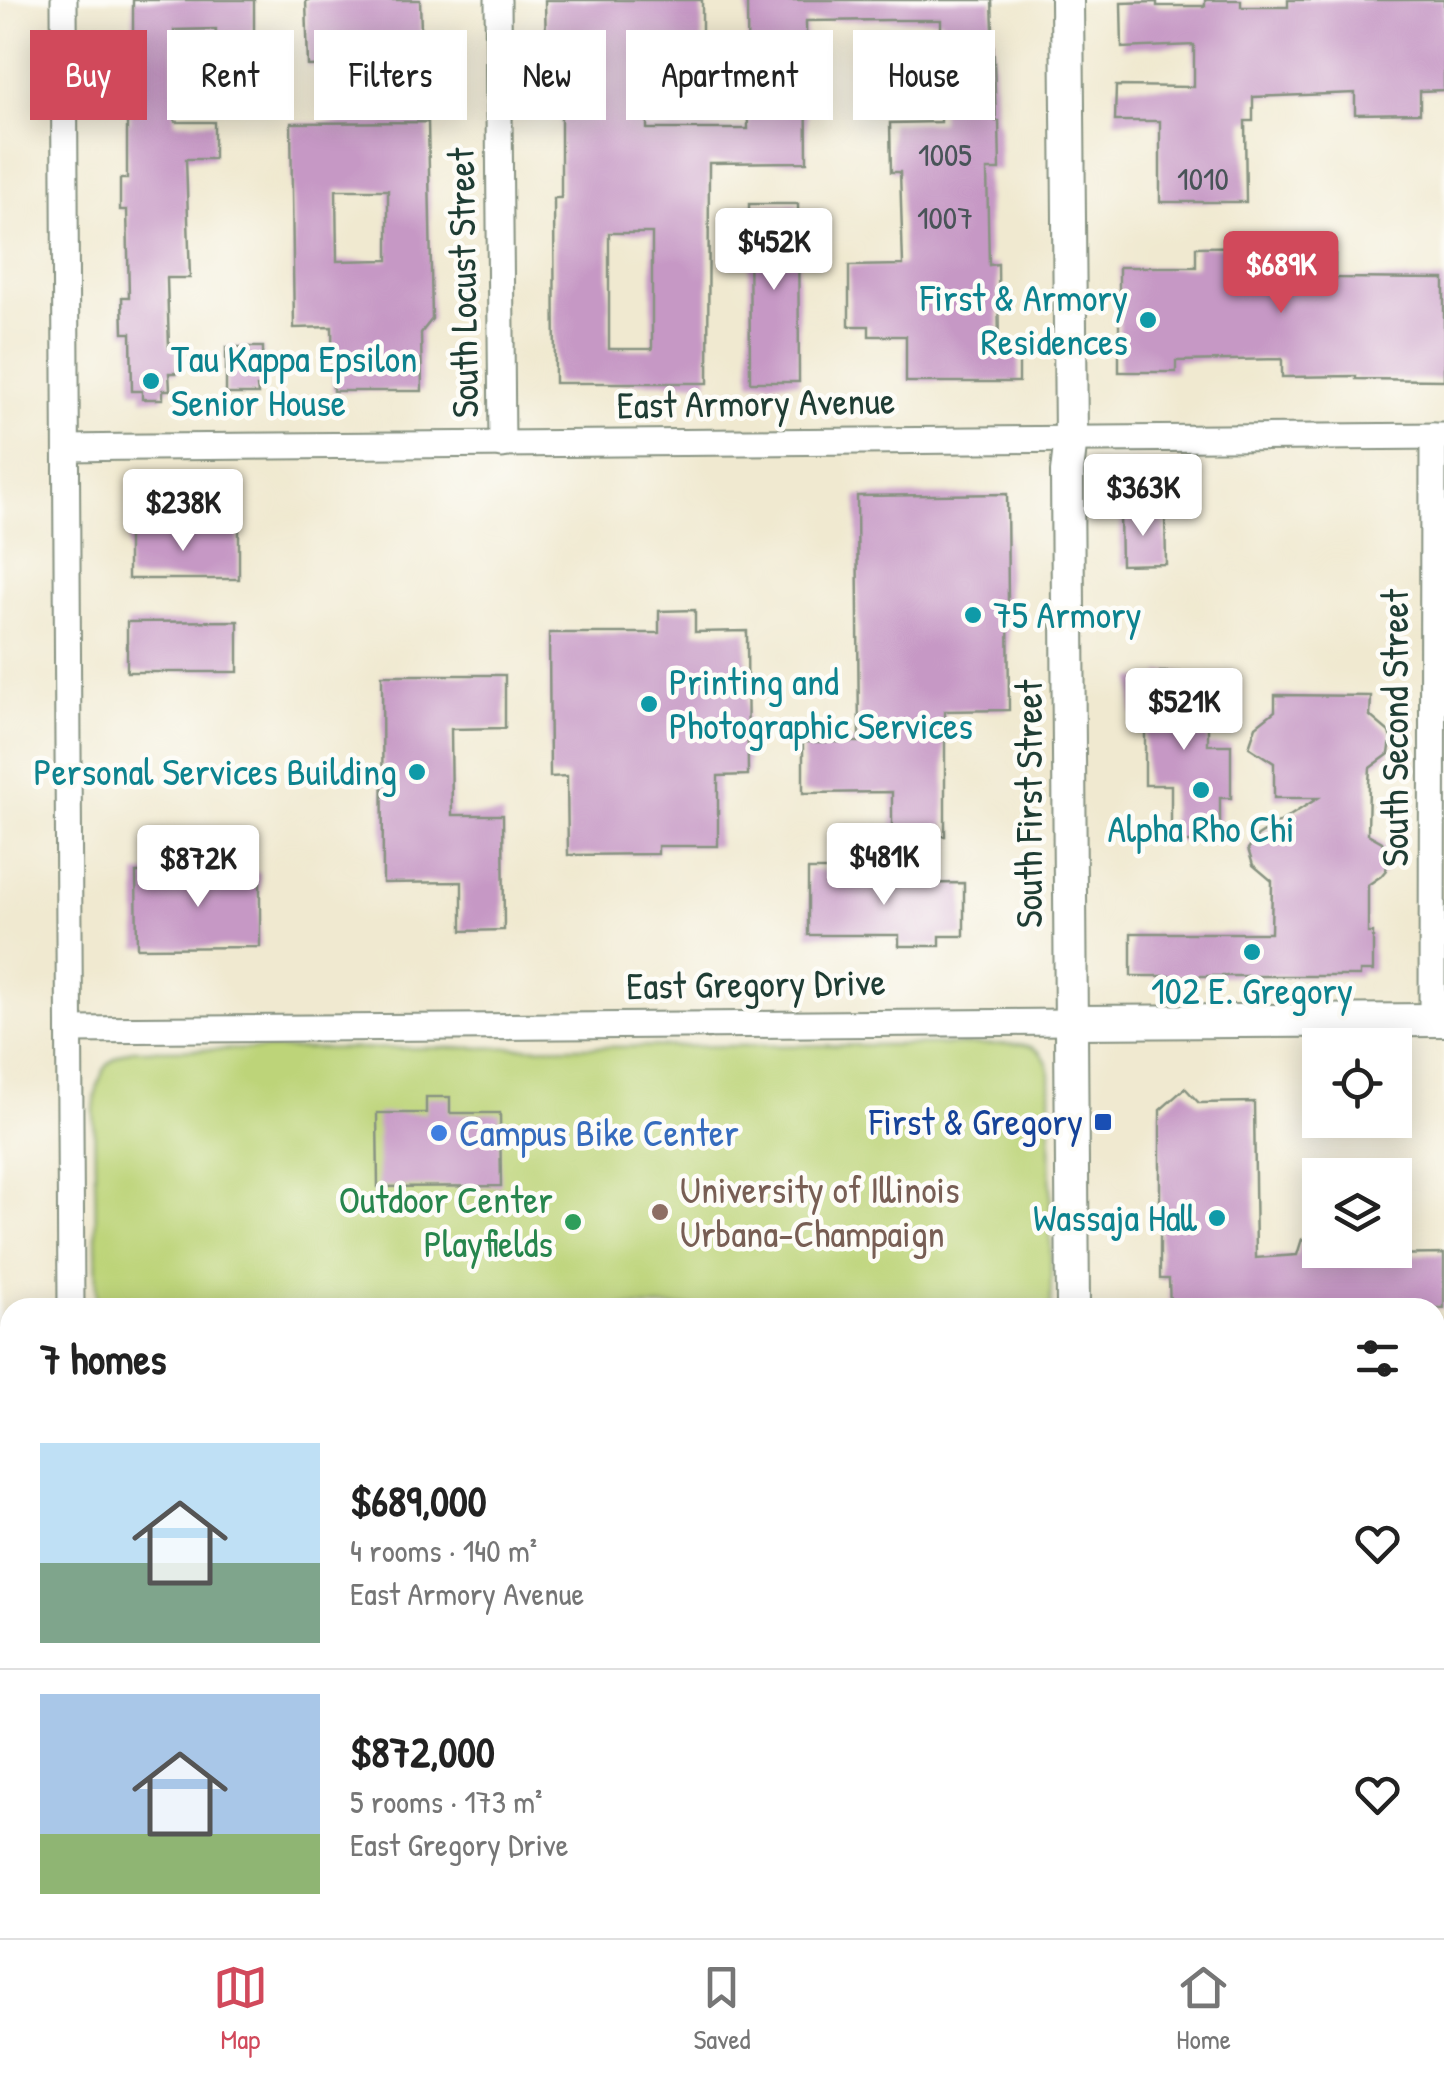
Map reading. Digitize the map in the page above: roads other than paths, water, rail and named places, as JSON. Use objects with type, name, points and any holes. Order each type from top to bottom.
[{"type":"street","points":[[64,0],[72,1298]]},
{"type":"street","name":"South Locust Street","points":[[498,0],[502,445]]},
{"type":"street","name":"South First Street","points":[[1067,0],[1073,1298]]},
{"type":"street","name":"East Armory Avenue","points":[[68,448],[1438,436]]},
{"type":"street","name":"South Second Street","points":[[1438,436],[1438,1020]]},
{"type":"street","name":"East Gregory Drive","points":[[70,1030],[1438,1020]]},
{"type":"place","name":"First & Armory Residences","points":[[1148,320]]},
{"type":"place","name":"Tau Kappa Epsilon Senior House","points":[[151,381]]},
{"type":"place","name":"75 Armory","points":[[973,615]]},
{"type":"place","name":"Printing and Photographic Services","points":[[649,704]]},
{"type":"place","name":"Personal Services Building","points":[[417,772]]},
{"type":"place","name":"Alpha Rho Chi","points":[[1201,790]]},
{"type":"place","name":"102 E. Gregory","points":[[1252,952]]},
{"type":"place","name":"First & Gregory","points":[[1103,1122]]},
{"type":"place","name":"Campus Bike Center","points":[[439,1133]]},
{"type":"place","name":"University of Illinois Urbana-Champaign","points":[[660,1212]]},
{"type":"place","name":"Wassaja Hall","points":[[1217,1218]]},
{"type":"place","name":"Outdoor Center Playfields","points":[[573,1222]]}]
